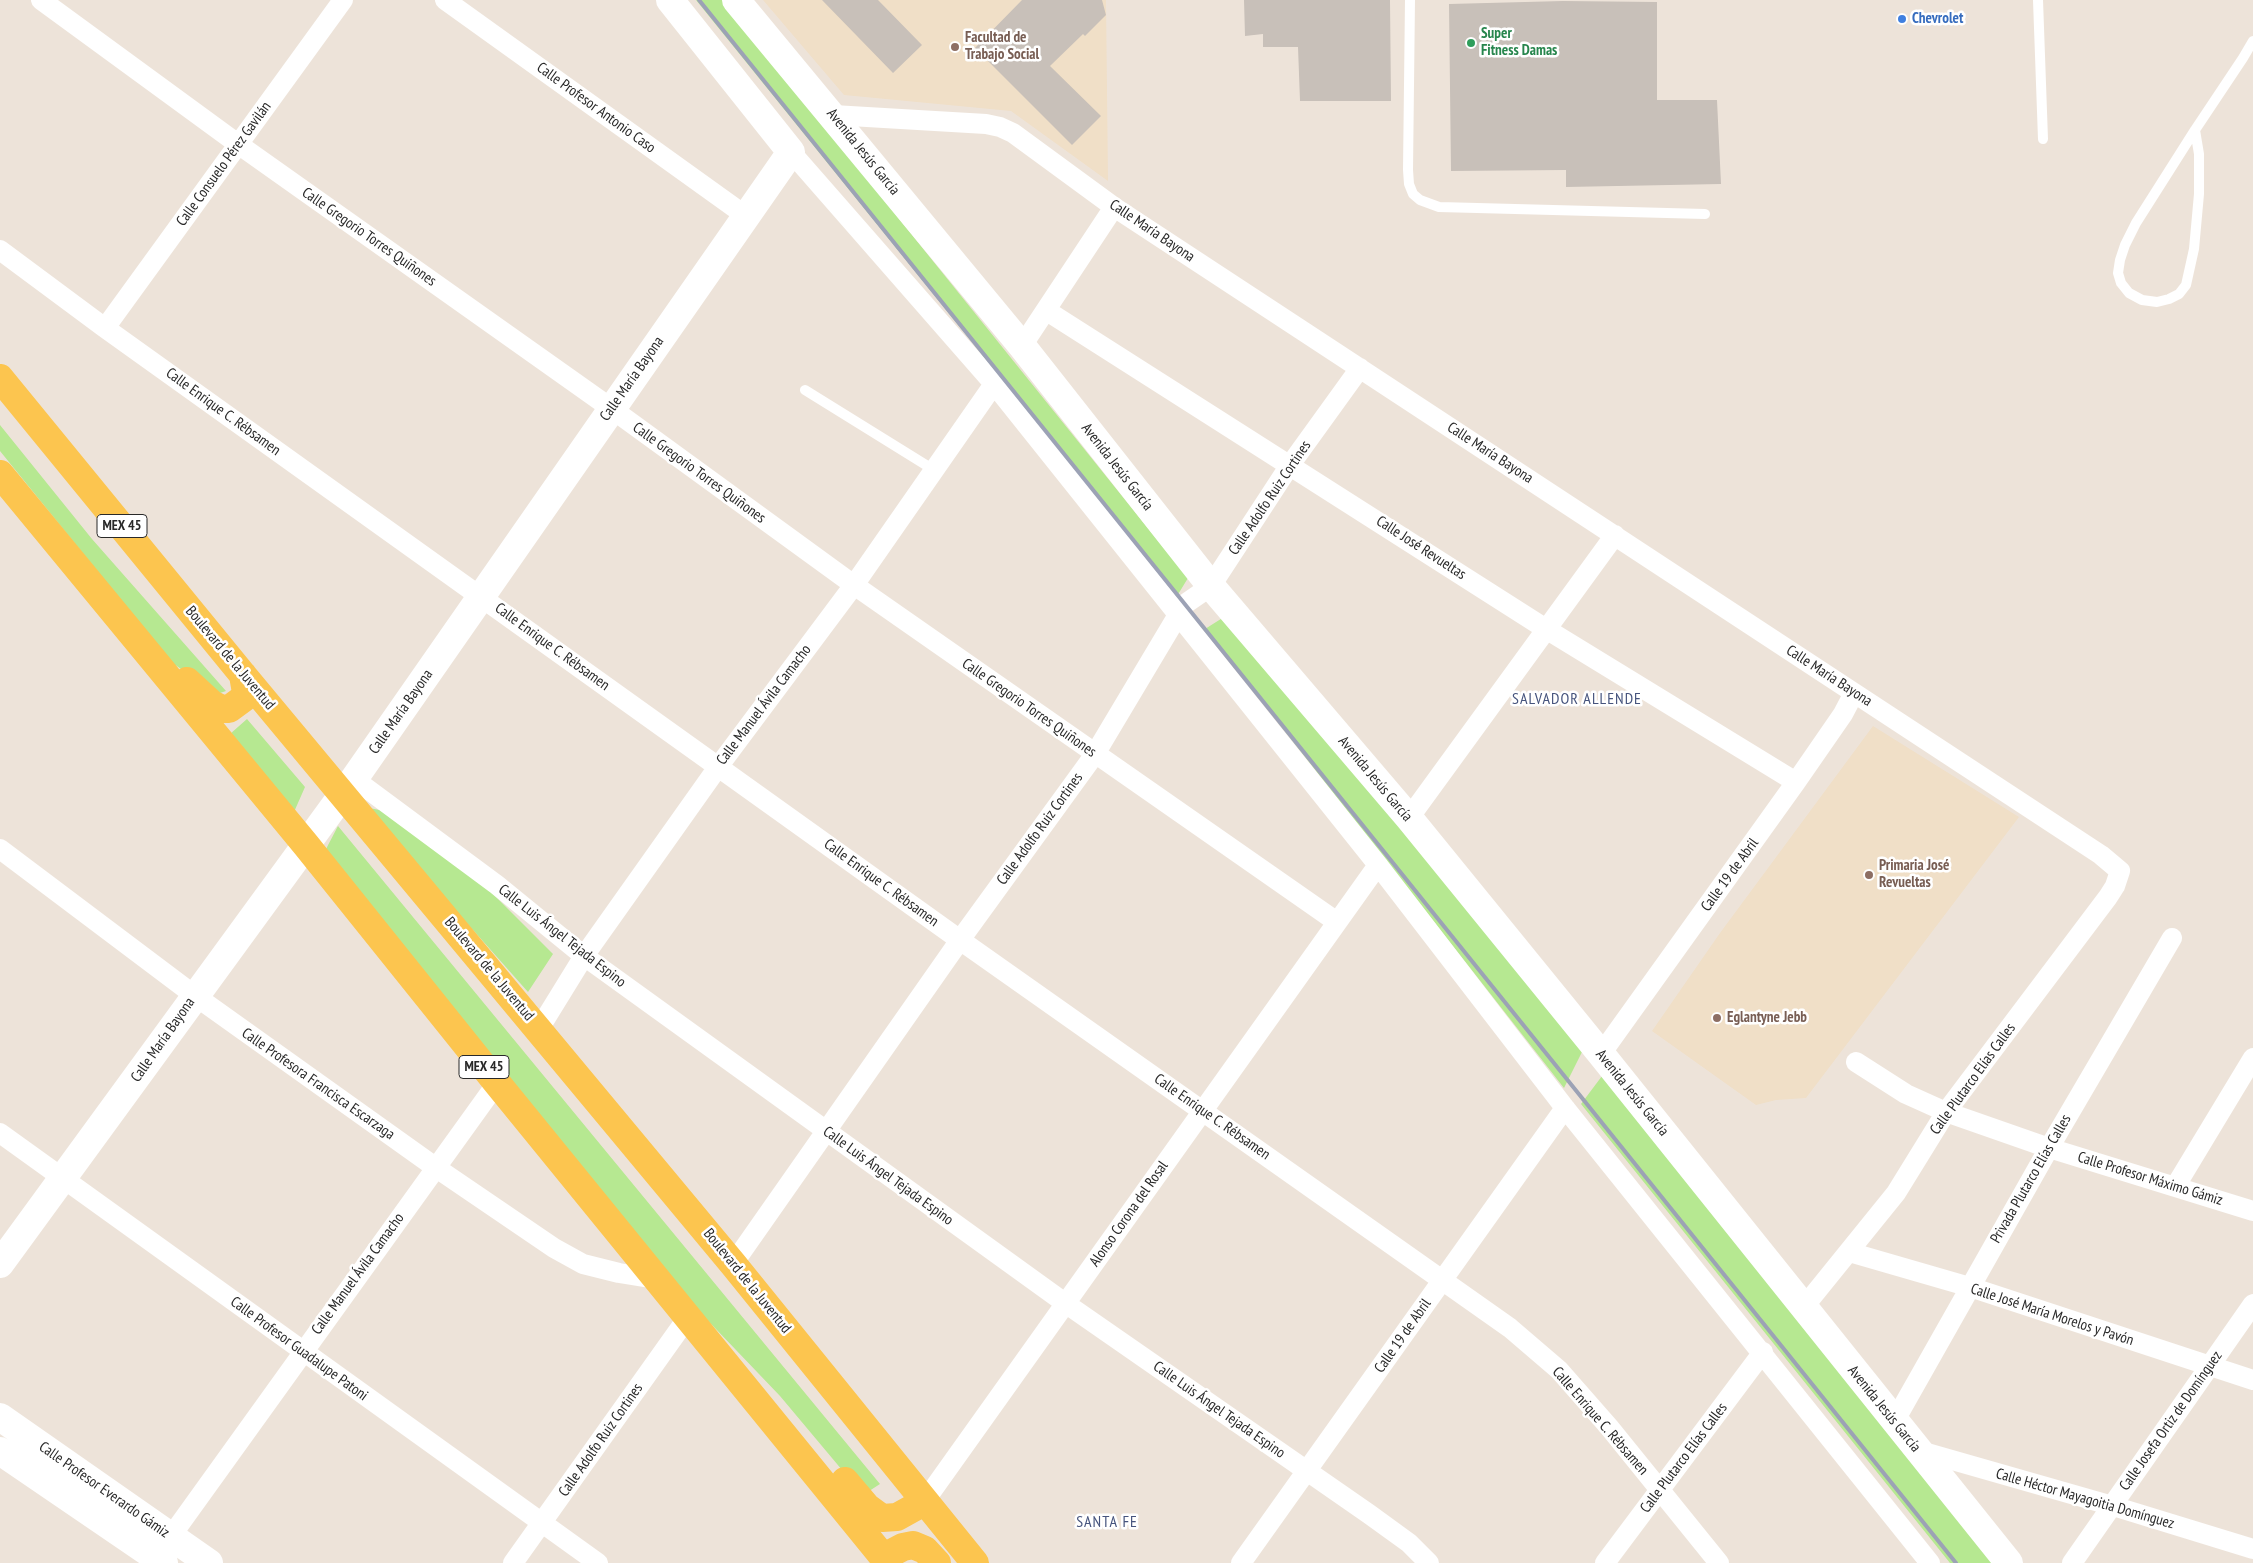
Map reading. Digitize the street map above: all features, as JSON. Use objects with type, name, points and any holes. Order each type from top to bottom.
[{"type":"main road","name":"Boulevard de la Juventud","points":[[0,378],[243,675],[348,786],[539,1029],[733,1264],[975,1563]]},
{"type":"main road","name":"MEX 45","points":[[0,474],[306,845],[884,1561]]},
{"type":"main road","points":[[79,571],[212,704],[222,709],[230,709],[240,703],[246,693],[243,675]]},
{"type":"main road","points":[[735,1375],[767,1393],[867,1508],[882,1518],[897,1518],[924,1502]]},
{"type":"main road","points":[[884,1561],[903,1547],[913,1545],[926,1550],[937,1563]]},
{"type":"street","name":"Calle Gregorio Torres Quiñones","points":[[41,0],[238,144],[612,409],[854,585],[1337,922]]},
{"type":"street","name":"Calle Consuelo Pérez Gavilán","points":[[105,328],[343,0]]},
{"type":"street","name":"Calle Profesor Antonio Caso","points":[[445,0],[746,216]]},
{"type":"street","points":[[670,0],[791,152],[994,384],[1378,865],[1565,1108],[1763,1352],[1930,1563]]},
{"type":"street","name":"Avenida Jesús García","points":[[736,0],[1022,346],[1211,586],[1409,818],[1601,1054],[2008,1563]]},
{"type":"street","name":"Calle María Bayona","points":[[833,116],[960,122],[1000,127],[1012,133],[1114,207],[2101,855],[2120,871]]},
{"type":"street","name":"Calle María Bayona","points":[[0,1264],[348,786],[791,152]]},
{"type":"street","points":[[1022,346],[1047,311],[1114,207]]},
{"type":"street","name":"Calle Enrique C. Rébsamen","points":[[0,250],[105,328],[960,940],[1510,1328],[1559,1370],[1609,1426],[1659,1491],[1719,1563]]},
{"type":"street","name":"Calle José Revueltas","points":[[1047,311],[1546,629],[1796,782]]},
{"type":"street","name":"Calle Adolfo Ruiz Cortines","points":[[733,1264],[960,940],[1095,754],[1178,614],[1185,604],[1211,586],[1290,465],[1360,368]]},
{"type":"street","name":"Calle Manuel Ávila Camacho","points":[[539,1029],[584,956],[718,766],[854,585],[994,384]]},
{"type":"street","points":[[1409,818],[1615,535]]},
{"type":"street","name":"Calle 19 de Abril","points":[[1601,1054],[1844,714],[1854,693]]},
{"type":"street","name":"Calle Luis Ángel Tejada Espino","points":[[348,786],[497,885],[584,956],[1065,1303],[1408,1543],[1429,1563]]},
{"type":"street","name":"Calle Profesora Francisca Escarzaga","points":[[0,849],[194,995],[435,1167],[554,1248],[584,1264],[619,1273],[656,1279]]},
{"type":"street","name":"Alonso Corona del Rosal","points":[[884,1561],[1065,1303],[1378,865]]},
{"type":"street","name":"Calle Plutarco Elías Calles","points":[[1803,1308],[1896,1193],[1946,1112],[2116,886],[2120,871]]},
{"type":"street","name":"Privada Plutarco Elías Calles","points":[[1894,1422],[2049,1148],[2172,938]]},
{"type":"street","points":[[2175,1187],[2253,1058]]},
{"type":"street","name":"Calle Profesor Máximo Gámiz","points":[[1856,1062],[1906,1094],[1946,1112],[2049,1148],[2253,1211]]},
{"type":"street","name":"Calle Manuel Ávila Camacho","points":[[160,1555],[302,1352],[497,1083]]},
{"type":"street","name":"Calle 19 de Abril","points":[[1241,1563],[1565,1108]]},
{"type":"street","name":"Calle Profesor Guadalupe Patoni","points":[[0,1133],[598,1563]]},
{"type":"street","name":"Calle José María Morelos y Pavón","points":[[1849,1252],[1970,1287],[2253,1380]]},
{"type":"street","name":"Calle Josefa Ortiz de Domínguez","points":[[2072,1563],[2253,1304]]},
{"type":"street","name":"Calle Adolfo Ruiz Cortines","points":[[513,1563],[688,1317]]},
{"type":"street","name":"Calle Plutarco Elías Calles","points":[[1605,1563],[1763,1352]]},
{"type":"street","name":"Calle Profesor Everardo Gámiz","points":[[0,1417],[160,1555]]},
{"type":"street","name":"Calle Héctor Mayagoitia Domínguez","points":[[1917,1450],[2113,1506],[2253,1549]]},
{"type":"street","name":"Calle Profesor Everardo Gámiz","points":[[0,1451],[160,1555],[208,1563]]},
{"type":"lane","points":[[1410,0],[1408,170],[1409,184],[1413,194],[1420,200],[1438,207],[1705,214]]},
{"type":"lane","points":[[2038,0],[2043,140]]},
{"type":"lane","points":[[2195,130],[2200,173],[2194,249],[2186,285],[2179,294],[2157,302],[2142,300],[2129,294],[2121,283],[2118,273],[2120,260],[2136,223],[2195,130],[2253,40]]},
{"type":"lane","points":[[805,390],[934,470]]},
{"type":"shaded area","name":"Facultad de Trabajo Social","points":[[763,0],[1106,0],[1108,181],[1011,111],[844,95]]},
{"type":"shaded area","name":"Primaria José Revueltas","points":[[1873,726],[2019,817],[1806,1098],[1776,1100],[1756,1105],[1652,1031],[1720,933]]},
{"type":"green space","points":[[696,0],[723,0],[1188,578],[1177,596]]},
{"type":"green space","points":[[0,425],[92,539],[226,691],[217,694],[171,662],[0,451]]},
{"type":"green space","points":[[1224,617],[1584,1048],[1564,1088],[1205,629]]},
{"type":"green space","points":[[247,719],[305,787],[294,812],[230,734]]},
{"type":"green space","points":[[364,807],[390,812],[452,853],[553,954],[528,992]]},
{"type":"green space","points":[[338,826],[880,1484],[863,1495],[780,1396],[670,1281],[326,849]]},
{"type":"green space","points":[[1605,1072],[2000,1563],[1950,1563],[1581,1104]]},
{"type":"building","points":[[822,0],[878,0],[922,45],[893,73]]},
{"type":"building","points":[[1022,0],[1102,0],[1106,15],[1050,66],[1101,116],[1072,145],[975,48]]},
{"type":"building","points":[[1244,0],[1390,0],[1391,101],[1300,101],[1298,47],[1263,47],[1263,34],[1245,36]]},
{"type":"building","points":[[1563,1],[1657,2],[1657,100],[1717,100],[1721,184],[1566,187],[1566,170],[1451,171],[1449,4]]},
{"type":"railway","points":[[699,0],[1956,1563]]},
{"type":"place","name":"Chevrolet","points":[[1902,19]]},
{"type":"place","name":"Super Fitness Damas","points":[[1471,43]]},
{"type":"place","name":"Facultad de Trabajo Social","points":[[955,47]]},
{"type":"place","name":"Primaria José Revueltas","points":[[1869,875]]},
{"type":"place","name":"Eglantyne Jebb","points":[[1717,1018]]},
{"type":"district","name":"SALVADOR ALLENDE","points":[[1577,699]]},
{"type":"district","name":"SANTA FE","points":[[1107,1522]]}]
